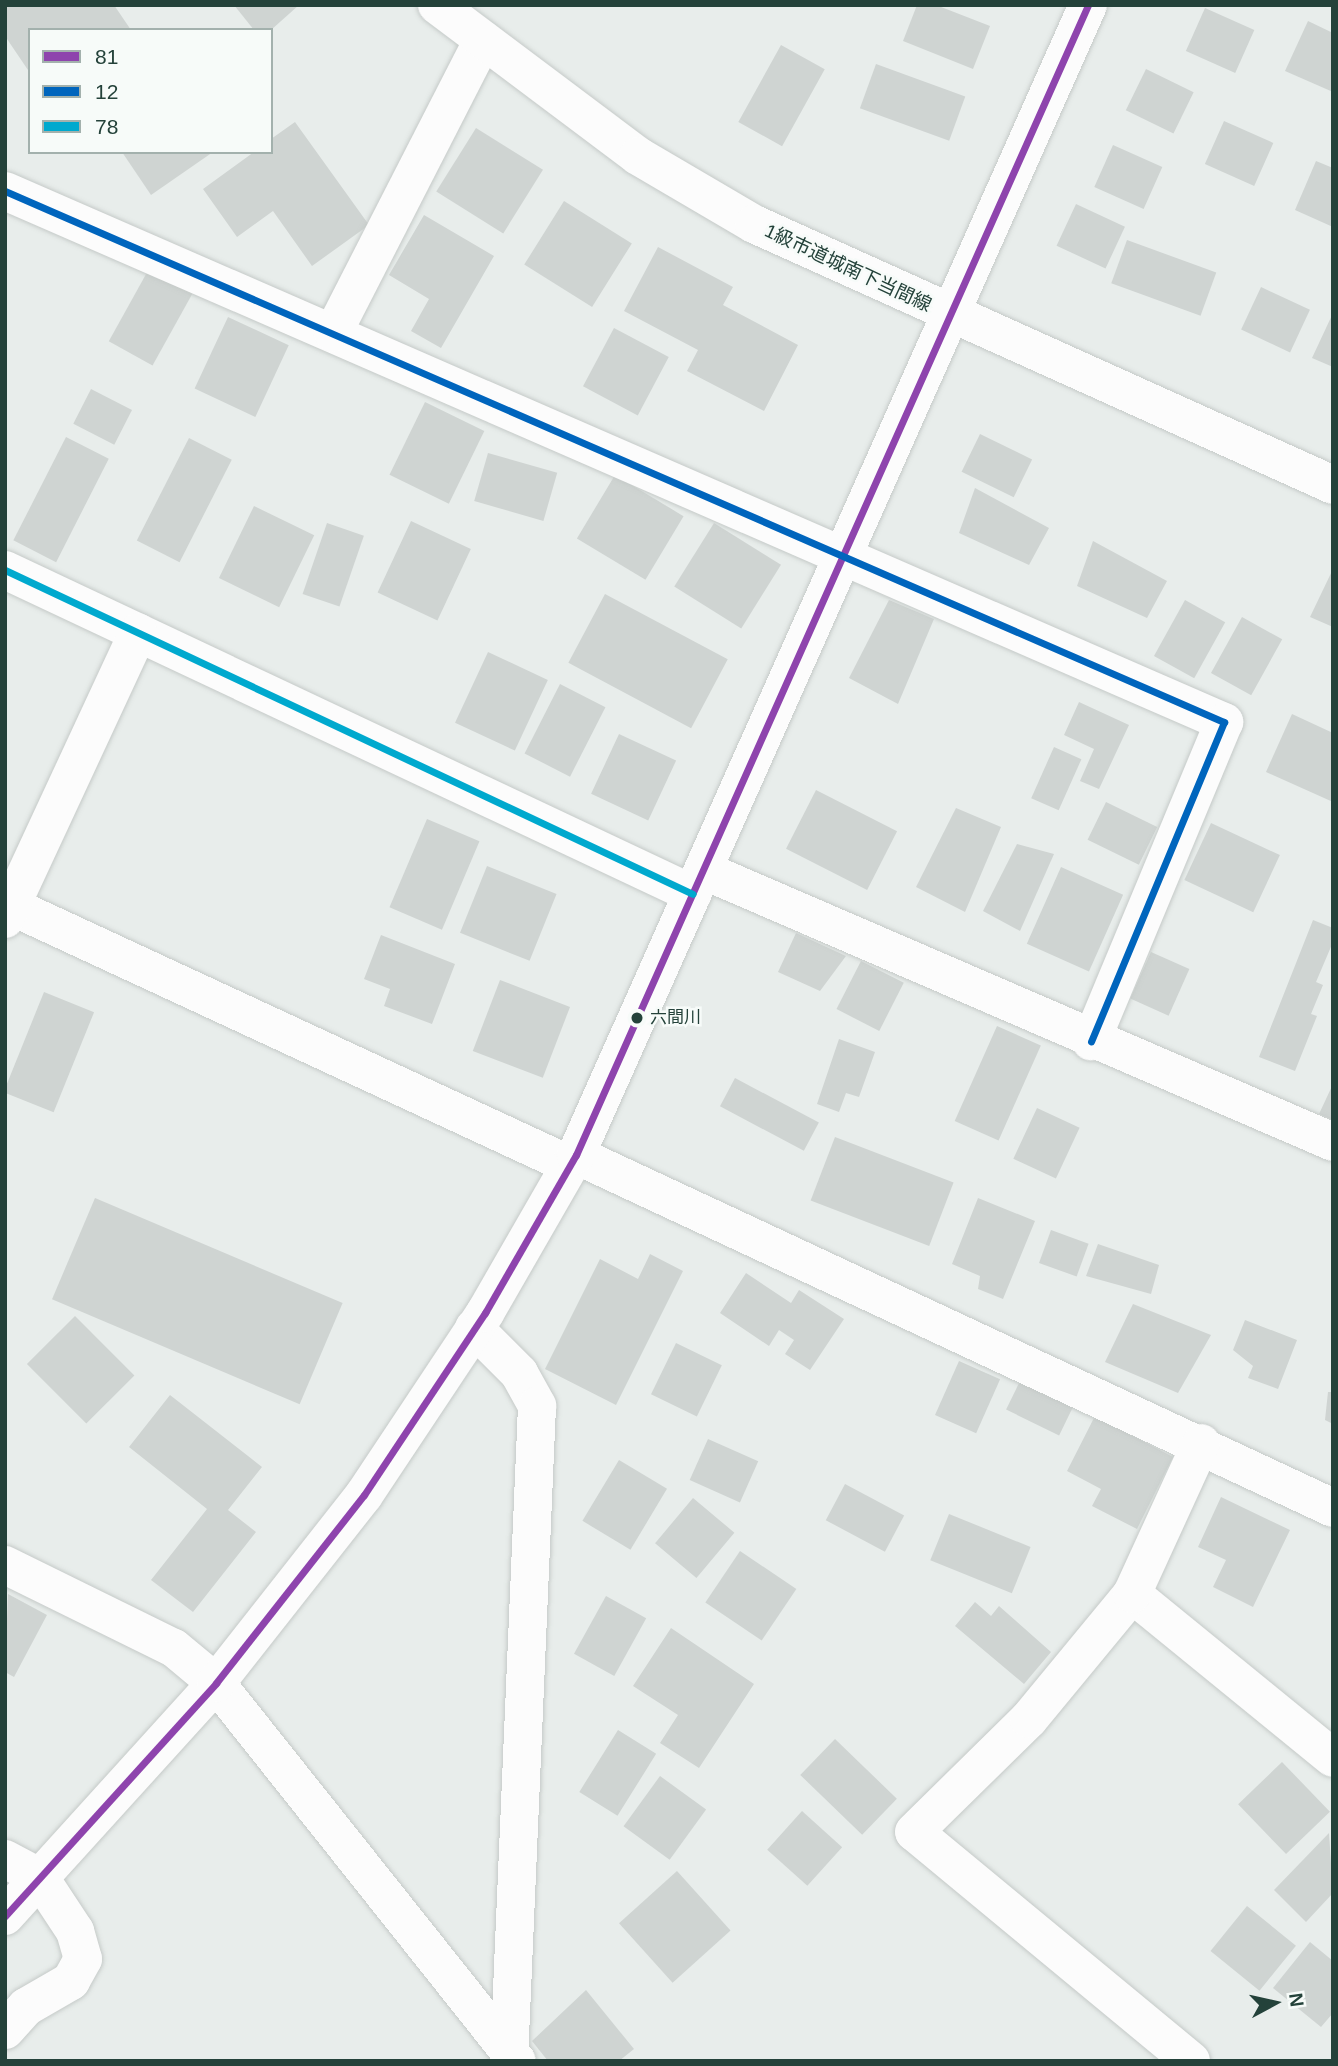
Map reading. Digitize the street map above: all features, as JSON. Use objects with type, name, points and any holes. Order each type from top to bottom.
[{"type":"street","name":"1級市道城南下当間線","points":[[437,5],[649,163],[754,224],[947,314],[1333,485]]},
{"type":"street","points":[[5,1916],[216,1683],[364,1495],[474,1328],[573,1160],[947,314],[1088,5]]},
{"type":"street","points":[[333,333],[482,40]]},
{"type":"street","points":[[5,191],[1224,722],[1091,1041]]},
{"type":"street","points":[[5,570],[698,882],[1333,1142]]},
{"type":"street","points":[[138,632],[8,913],[573,1160],[1201,1443],[1333,1508]]},
{"type":"street","points":[[474,1328],[519,1373],[537,1406],[512,2058]]},
{"type":"street","points":[[1191,2061],[914,1832],[1029,1718],[1132,1594],[1201,1443]]},
{"type":"street","points":[[5,1565],[174,1648],[216,1683],[512,2058]]},
{"type":"street","points":[[1132,1594],[1333,1758]]},
{"type":"street","points":[[5,1859],[40,1878],[75,1931],[83,1959],[71,1981],[26,2007],[5,2029]]},
{"type":"building","points":[[5,5],[114,5],[130,28],[28,28],[28,70],[5,36]]},
{"type":"building","points":[[234,5],[299,5],[273,28],[252,28]]},
{"type":"building","points":[[917,5],[936,5],[990,26],[973,69],[903,41]]},
{"type":"building","points":[[1205,8],[1254,30],[1235,73],[1186,51]]},
{"type":"building","points":[[1308,21],[1333,33],[1333,92],[1285,71]]},
{"type":"building","points":[[781,45],[825,69],[782,146],[738,122]]},
{"type":"building","points":[[876,64],[965,96],[949,141],[860,108]]},
{"type":"building","points":[[1146,69],[1194,92],[1173,134],[1126,110]]},
{"type":"building","points":[[1224,121],[1273,143],[1254,186],[1205,164]]},
{"type":"building","points":[[295,122],[369,225],[312,266],[273,211],[237,237],[203,189],[251,154],[273,154],[273,138]]},
{"type":"building","points":[[476,128],[543,170],[503,233],[436,192]]},
{"type":"building","points":[[1113,145],[1162,167],[1144,209],[1094,187]]},
{"type":"building","points":[[123,154],[210,154],[151,195]]},
{"type":"building","points":[[1316,161],[1333,168],[1333,227],[1295,210]]},
{"type":"building","points":[[564,201],[632,243],[592,307],[524,265]]},
{"type":"building","points":[[1076,204],[1125,227],[1106,269],[1057,246]]},
{"type":"building","points":[[424,215],[494,256],[441,348],[411,331],[429,299],[389,275]]},
{"type":"building","points":[[1127,240],[1216,272],[1201,316],[1111,283]]},
{"type":"building","points":[[658,247],[733,287],[723,305],[798,345],[764,411],[687,371],[698,350],[624,311]]},
{"type":"building","points":[[150,267],[194,291],[153,366],[109,341]]},
{"type":"building","points":[[1261,287],[1310,310],[1290,352],[1241,330]]},
{"type":"building","points":[[1333,313],[1333,367],[1312,358]]},
{"type":"building","points":[[228,317],[289,345],[255,417],[195,389]]},
{"type":"building","points":[[614,328],[669,357],[638,415],[583,386]]},
{"type":"building","points":[[91,389],[132,410],[114,445],[73,424]]},
{"type":"building","points":[[425,402],[484,431],[449,504],[389,475]]},
{"type":"building","points":[[980,434],[1032,459],[1014,497],[962,472]]},
{"type":"building","points":[[66,437],[109,459],[56,562],[13,540]]},
{"type":"building","points":[[189,438],[232,460],[180,562],[137,540]]},
{"type":"building","points":[[488,453],[557,473],[543,521],[474,501]]},
{"type":"building","points":[[615,475],[684,516],[645,580],[577,538]]},
{"type":"building","points":[[975,488],[1049,528],[1029,565],[959,533]]},
{"type":"building","points":[[254,506],[314,535],[279,607],[219,578]]},
{"type":"building","points":[[411,521],[471,549],[437,620],[378,593]]},
{"type":"building","points":[[327,523],[364,536],[339,607],[303,594]]},
{"type":"building","points":[[714,523],[781,565],[741,628],[674,587]]},
{"type":"building","points":[[1093,541],[1167,581],[1147,618],[1077,586]]},
{"type":"building","points":[[1333,569],[1333,627],[1310,617]]},
{"type":"building","points":[[605,594],[728,659],[691,728],[568,663]]},
{"type":"building","points":[[889,600],[934,619],[898,704],[849,678]]},
{"type":"building","points":[[1185,600],[1225,622],[1194,678],[1154,656]]},
{"type":"building","points":[[1242,617],[1282,639],[1251,695],[1211,673]]},
{"type":"building","points":[[488,652],[548,680],[515,751],[455,723]]},
{"type":"building","points":[[560,684],[605,707],[570,777],[525,753]]},
{"type":"building","points":[[1079,702],[1129,725],[1099,789],[1080,781],[1094,749],[1064,735]]},
{"type":"building","points":[[1292,714],[1333,733],[1333,802],[1266,772]]},
{"type":"building","points":[[619,734],[676,761],[648,820],[591,794]]},
{"type":"building","points":[[1054,747],[1081,759],[1059,810],[1031,798]]},
{"type":"building","points":[[816,790],[897,831],[867,890],[786,849]]},
{"type":"building","points":[[1106,802],[1157,827],[1139,865],[1088,840]]},
{"type":"building","points":[[956,808],[1001,827],[965,912],[916,887]]},
{"type":"building","points":[[427,819],[479,841],[442,930],[389,907]]},
{"type":"building","points":[[1211,823],[1280,855],[1253,912],[1184,880]]},
{"type":"building","points":[[1017,844],[1054,854],[1020,931],[983,911]]},
{"type":"building","points":[[487,866],[557,894],[530,961],[460,933]]},
{"type":"building","points":[[1061,867],[1123,895],[1089,971],[1027,944]]},
{"type":"building","points":[[1313,920],[1333,928],[1333,942],[1316,982],[1323,985],[1311,1014],[1317,1016],[1295,1071],[1259,1057]]},
{"type":"building","points":[[796,933],[846,956],[820,991],[778,972]]},
{"type":"building","points":[[381,935],[455,964],[432,1024],[384,1006],[390,989],[364,979]]},
{"type":"building","points":[[1151,952],[1189,969],[1169,1016],[1130,999]]},
{"type":"building","points":[[861,961],[904,983],[879,1031],[836,1009]]},
{"type":"building","points":[[500,980],[570,1007],[543,1078],[473,1051]]},
{"type":"building","points":[[44,992],[94,1012],[54,1112],[5,1093]]},
{"type":"building","points":[[997,1026],[1041,1046],[999,1141],[955,1121]]},
{"type":"building","points":[[839,1039],[875,1052],[859,1097],[846,1093],[839,1112],[817,1104]]},
{"type":"building","points":[[735,1078],[819,1123],[804,1151],[720,1106]]},
{"type":"building","points":[[1333,1084],[1333,1120],[1319,1114]]},
{"type":"building","points":[[1037,1108],[1080,1128],[1056,1179],[1013,1159]]},
{"type":"building","points":[[835,1137],[954,1183],[929,1246],[811,1200]]},
{"type":"building","points":[[95,1198],[343,1303],[300,1404],[52,1299]]},
{"type":"building","points":[[978,1198],[1035,1221],[1003,1299],[978,1289],[980,1276],[952,1264]]},
{"type":"building","points":[[1051,1230],[1089,1244],[1077,1277],[1039,1263]]},
{"type":"building","points":[[1098,1244],[1159,1265],[1151,1294],[1086,1276]]},
{"type":"building","points":[[650,1254],[683,1271],[616,1405],[545,1369],[600,1259],[638,1279]]},
{"type":"building","points":[[746,1273],[791,1303],[799,1290],[844,1319],[810,1370],[785,1354],[794,1340],[779,1330],[769,1346],[720,1313]]},
{"type":"building","points":[[1133,1304],[1211,1335],[1178,1393],[1105,1362]]},
{"type":"building","points":[[75,1316],[134,1375],[86,1423],[27,1364]]},
{"type":"building","points":[[1245,1320],[1297,1340],[1278,1389],[1248,1378],[1253,1366],[1233,1350]]},
{"type":"building","points":[[676,1343],[722,1365],[697,1417],[651,1394]]},
{"type":"building","points":[[959,1361],[1000,1379],[976,1433],[935,1415]]},
{"type":"building","points":[[1021,1379],[1074,1405],[1059,1435],[1006,1410]]},
{"type":"building","points":[[1328,1392],[1333,1392],[1333,1424],[1325,1420]]},
{"type":"building","points":[[170,1395],[262,1467],[228,1510],[256,1532],[193,1612],[151,1580],[207,1509],[129,1447]]},
{"type":"building","points":[[1095,1416],[1173,1457],[1137,1529],[1092,1506],[1101,1489],[1067,1471]]},
{"type":"building","points":[[708,1439],[758,1461],[740,1502],[690,1480]]},
{"type":"building","points":[[619,1460],[667,1489],[630,1550],[582,1521]]},
{"type":"building","points":[[845,1484],[904,1515],[885,1552],[826,1520]]},
{"type":"building","points":[[1221,1497],[1290,1530],[1253,1607],[1213,1587],[1226,1560],[1198,1547]]},
{"type":"building","points":[[693,1498],[734,1533],[696,1578],[655,1543]]},
{"type":"building","points":[[949,1514],[1031,1547],[1012,1593],[930,1560]]},
{"type":"building","points":[[740,1551],[796,1589],[762,1640],[705,1602]]},
{"type":"building","points":[[8,1594],[47,1615],[14,1677],[5,1672]]},
{"type":"building","points":[[606,1596],[646,1618],[614,1676],[574,1654]]},
{"type":"building","points":[[975,1602],[991,1616],[999,1606],[1051,1652],[1024,1684],[955,1626]]},
{"type":"building","points":[[671,1628],[754,1684],[699,1768],[660,1743],[678,1715],[633,1686]]},
{"type":"building","points":[[618,1730],[656,1754],[617,1816],[579,1792]]},
{"type":"building","points":[[835,1739],[897,1799],[862,1835],[800,1775]]},
{"type":"building","points":[[1282,1762],[1330,1812],[1286,1854],[1238,1804]]},
{"type":"building","points":[[660,1776],[706,1810],[670,1860],[624,1826]]},
{"type":"building","points":[[802,1811],[842,1847],[807,1886],[767,1850]]},
{"type":"building","points":[[1329,1833],[1333,1893],[1306,1922],[1274,1890]]},
{"type":"building","points":[[677,1871],[731,1930],[673,1983],[619,1923]]},
{"type":"building","points":[[1247,1906],[1296,1946],[1259,1991],[1210,1951]]},
{"type":"building","points":[[1310,1942],[1333,1961],[1333,2013],[1321,2027],[1273,1988]]},
{"type":"building","points":[[586,1990],[634,2049],[619,2061],[548,2061],[532,2041]]},
{"type":"transit line","name":"81","points":[[5,1916],[216,1683],[364,1495],[485,1313],[576,1155],[1088,5]]},
{"type":"transit line","name":"12","points":[[5,191],[1224,722],[1091,1041]]},
{"type":"transit line","name":"78","points":[[5,570],[693,894]]},
{"type":"place","name":"六間川","points":[[637,1018]]}]
